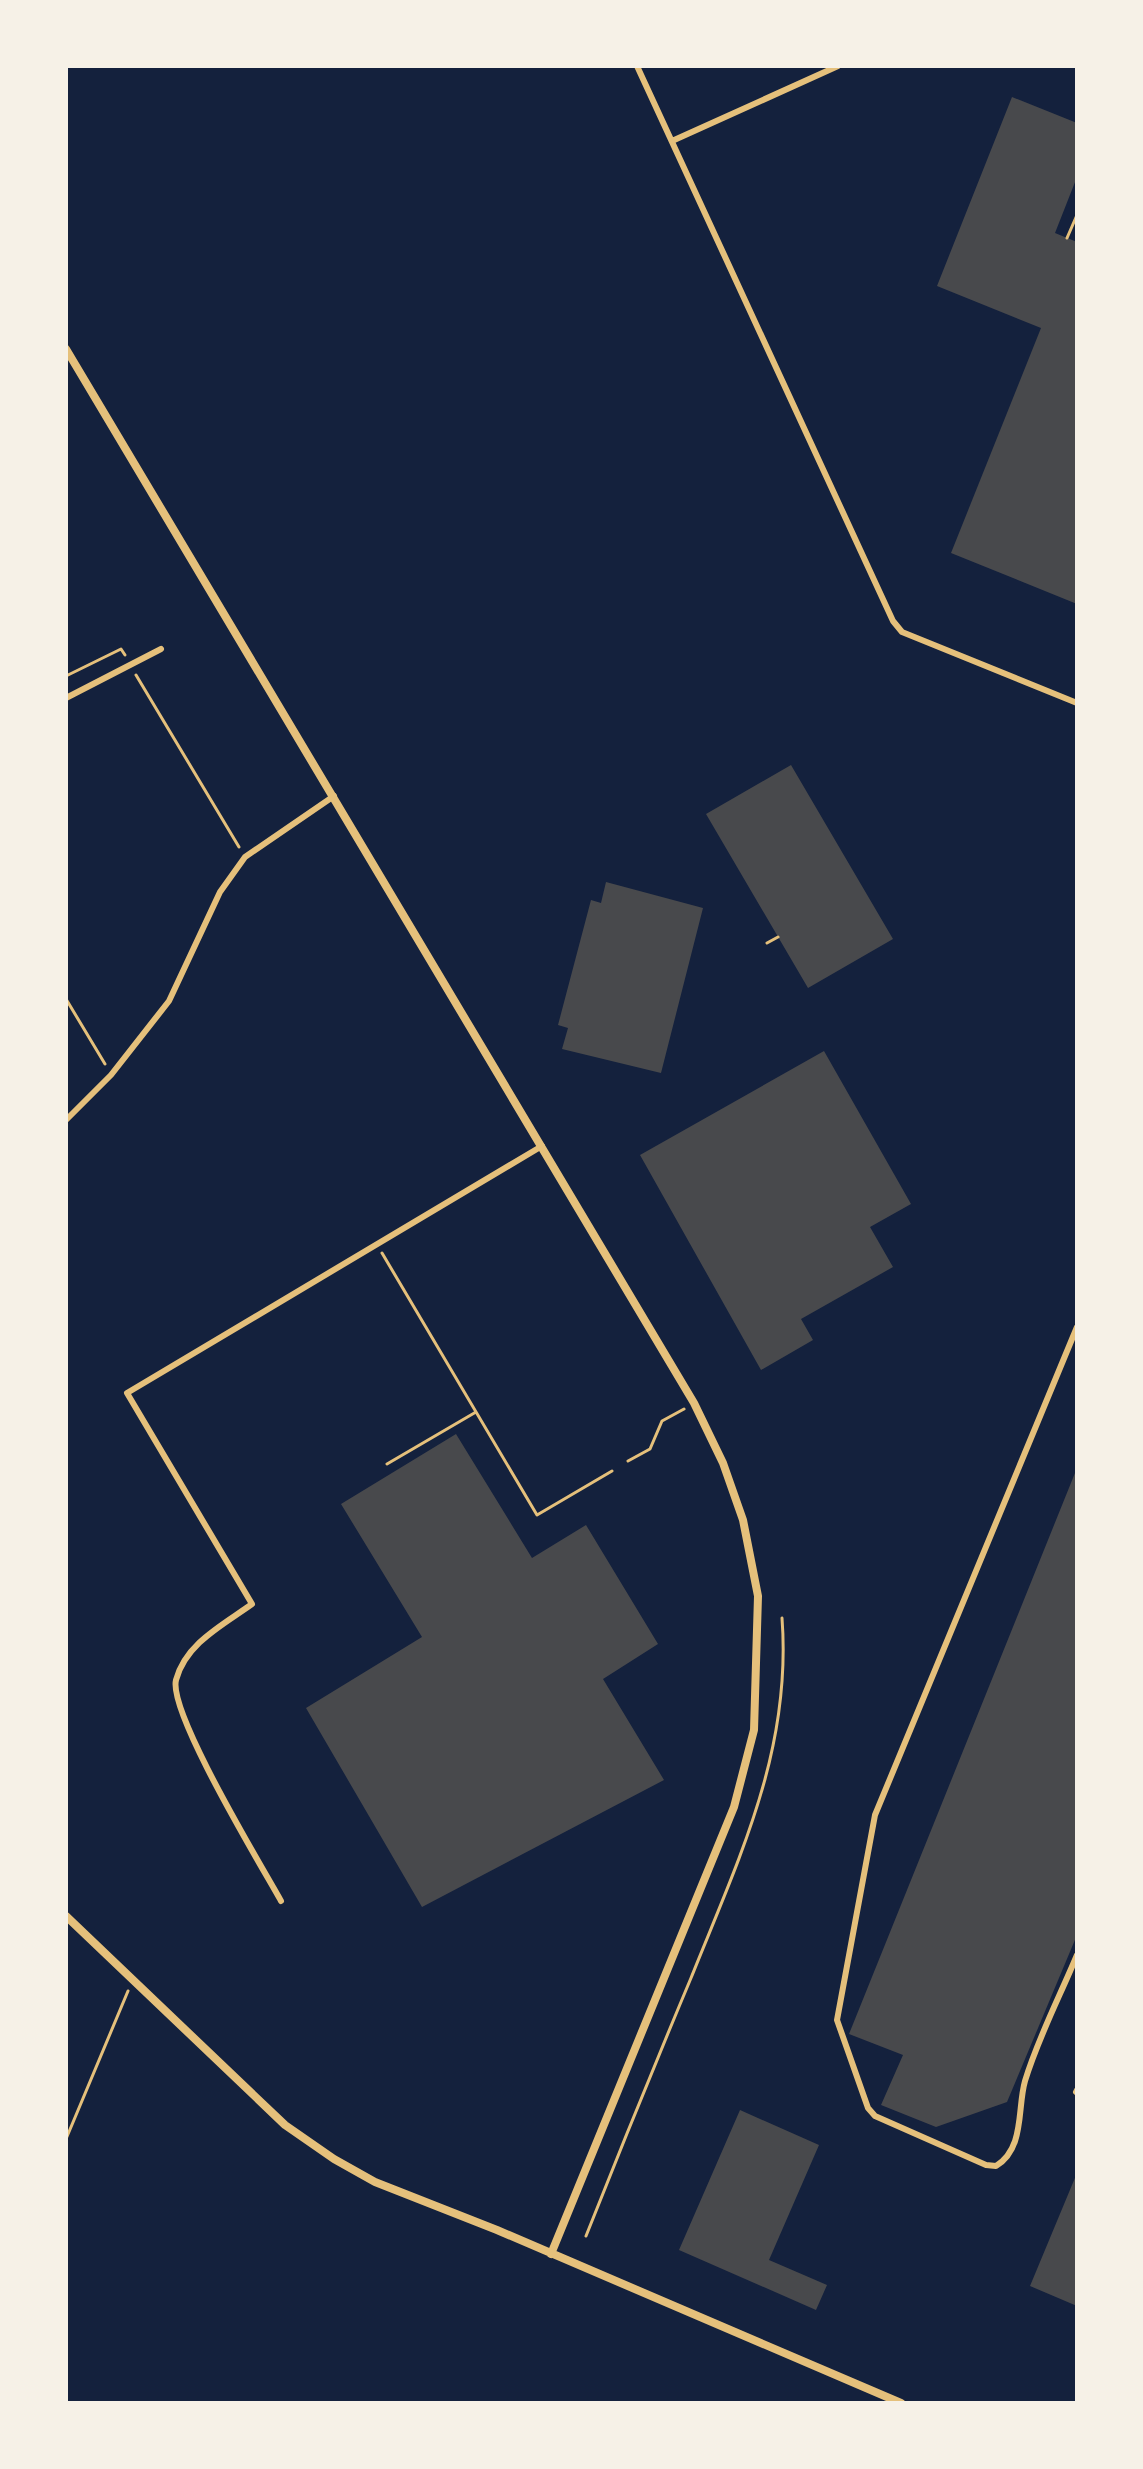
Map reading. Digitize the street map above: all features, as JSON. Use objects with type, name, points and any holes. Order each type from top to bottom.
[{"type":"street","points":[[66,349],[694,1403],[723,1463],[743,1520],[758,1596],[754,1730],[734,1807],[551,2254]]},
{"type":"street","points":[[66,1916],[285,2125],[334,2159],[375,2182],[901,2403]]},
{"type":"lane","points":[[637,66],[893,621],[902,632],[1077,703]]},
{"type":"lane","points":[[672,141],[838,66]]},
{"type":"lane","points":[[66,698],[161,649]]},
{"type":"lane","points":[[66,1120],[111,1075],[169,1001],[220,892],[245,857],[334,796]]},
{"type":"lane","points":[[281,1901],[185,1725],[175,1684],[184,1661],[199,1642],[252,1604],[127,1393],[542,1146]]},
{"type":"lane","points":[[1077,1327],[875,1815],[837,2020],[868,2108],[875,2116],[986,2165],[996,2166],[1004,2161],[1021,2123],[1024,2083],[1077,1955]]},
{"type":"path","points":[[1067,238],[1077,215]]},
{"type":"path","points":[[66,676],[121,649]]},
{"type":"path","points":[[136,675],[245,857]]},
{"type":"path","points":[[767,943],[778,937]]},
{"type":"path","points":[[66,999],[111,1075]]},
{"type":"path","points":[[377,1244],[537,1515],[612,1471]]},
{"type":"path","points":[[628,1461],[650,1449],[662,1421],[694,1403]]},
{"type":"path","points":[[387,1464],[476,1412]]},
{"type":"path","points":[[586,2236],[743,1849],[769,1773],[783,1689],[782,1618]]},
{"type":"path","points":[[66,2139],[133,1980]]},
{"type":"building","points":[[1012,97],[1077,123],[1077,177],[1055,233],[1077,242],[1077,604],[951,553],[1041,328],[937,286]]},
{"type":"building","points":[[791,765],[893,939],[808,988],[706,814]]},
{"type":"building","points":[[606,882],[703,908],[661,1073],[562,1049],[568,1028],[558,1025],[591,900],[601,903]]},
{"type":"building","points":[[824,1051],[911,1204],[870,1227],[893,1267],[801,1319],[813,1340],[761,1370],[640,1155]]},
{"type":"building","points":[[456,1434],[532,1558],[586,1525],[658,1644],[603,1679],[664,1780],[422,1907],[306,1708],[422,1637],[341,1504]]},
{"type":"building","points":[[1077,1468],[1077,1935],[1007,2102],[936,2127],[881,2105],[903,2055],[849,2034]]},
{"type":"building","points":[[740,2110],[819,2145],[769,2260],[827,2285],[816,2310],[679,2250]]},
{"type":"building","points":[[1077,2173],[1077,2306],[1030,2286]]}]
